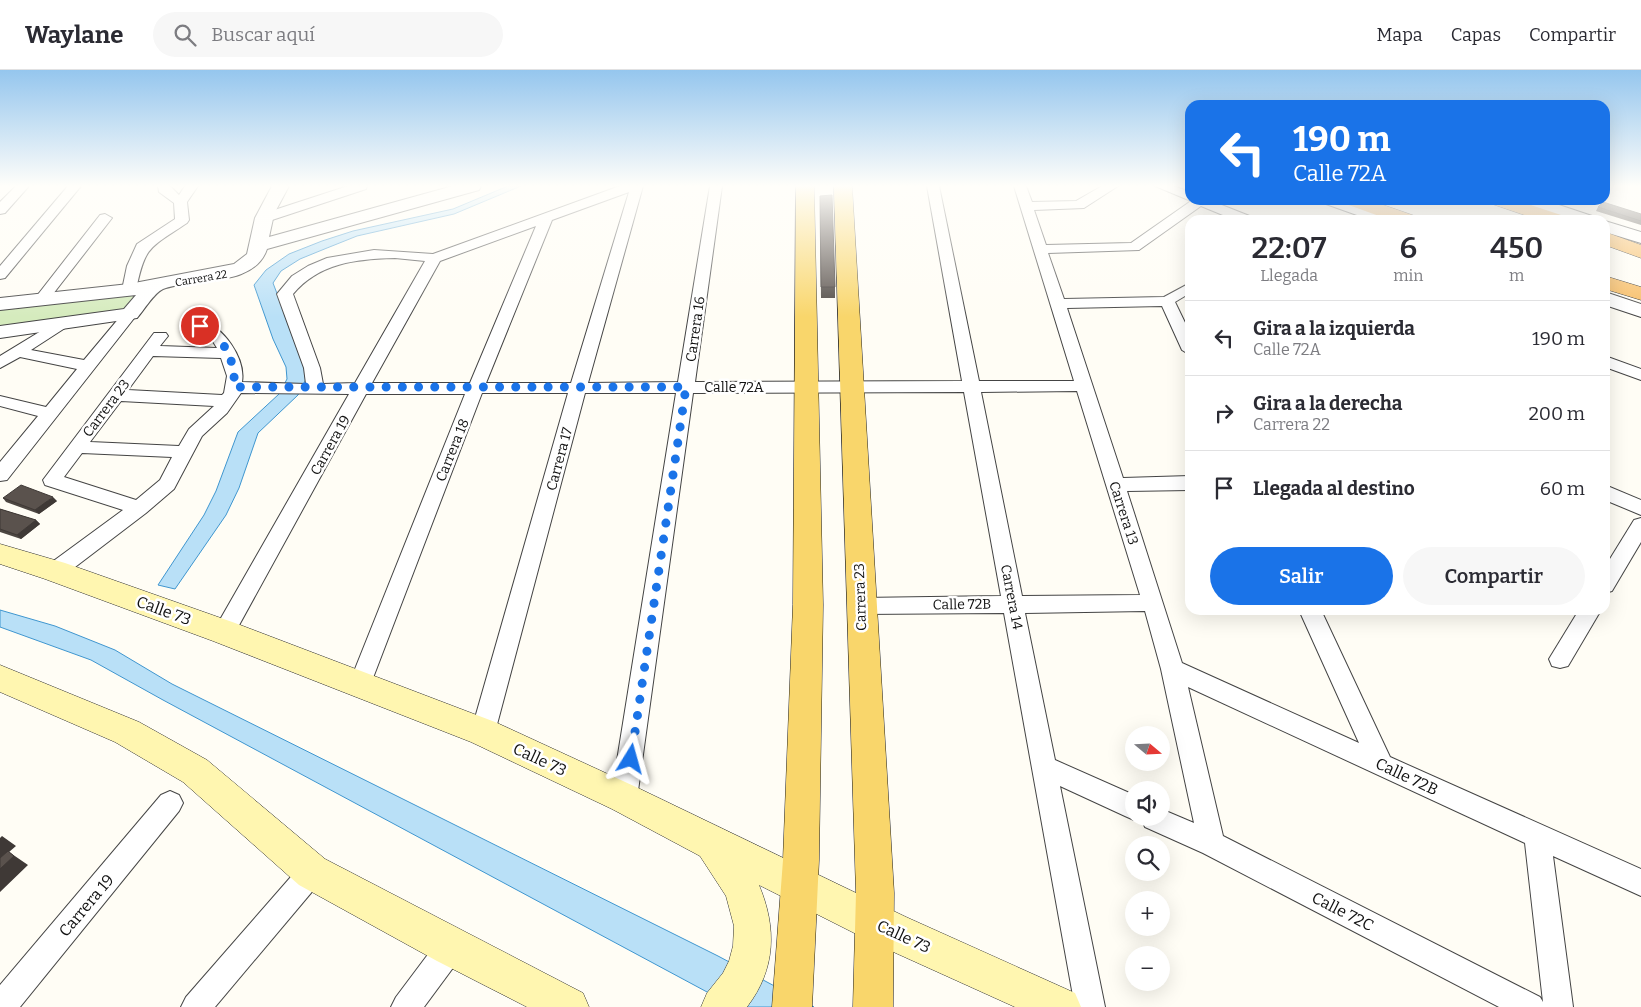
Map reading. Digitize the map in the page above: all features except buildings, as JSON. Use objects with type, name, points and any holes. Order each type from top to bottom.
[{"type":"highway","points":[[1610,240],[1641,252]]},
{"type":"highway","points":[[1610,284],[1641,294]]},
{"type":"main road","points":[[792,1007],[799,897],[808,606],[806,230]]},
{"type":"main road","name":"Carrera 23","points":[[845,230],[854,387],[860,606],[874,933],[872,1007]]},
{"type":"main road","name":"Calle 73","points":[[2,567],[47,568],[224,632],[483,732],[624,798],[713,844],[799,897],[874,933],[1062,1007]]},
{"type":"main road","points":[[0,678],[127,732],[195,772],[312,872],[451,947],[569,1007]]},
{"type":"main road","points":[[713,844],[730,865],[740,883],[753,915],[753,941],[745,973],[734,992],[721,1007]]},
{"type":"street","points":[[0,275],[38,230]]},
{"type":"street","points":[[41,300],[96,230]]},
{"type":"street","points":[[129,290],[134,266],[142,247],[168,230]]},
{"type":"street","points":[[263,230],[261,245],[316,230]]},
{"type":"street","points":[[312,387],[312,368],[285,294],[292,283],[302,274],[340,260],[372,254],[409,254],[434,258],[511,230]]},
{"type":"street","name":"Carrera 18","points":[[360,684],[476,388],[542,230]]},
{"type":"street","name":"Carrera 17","points":[[483,732],[578,387],[624,230]]},
{"type":"street","name":"Carrera 16","points":[[624,798],[709,230]]},
{"type":"street","name":"Carrera 14","points":[[941,230],[1090,1007]]},
{"type":"street","name":"Carrera 13","points":[[1035,230],[1172,669],[1212,844]]},
{"type":"street","points":[[1041,249],[1134,247],[1157,230]]},
{"type":"street","points":[[1616,230],[1641,238]]},
{"type":"street","name":"Carrera 22","points":[[0,304],[129,290],[240,269],[252,262],[261,245]]},
{"type":"street","name":"Carrera 19","points":[[224,632],[434,258]]},
{"type":"street","points":[[3,468],[154,286]]},
{"type":"street","points":[[1170,299],[1185,290]]},
{"type":"street","points":[[1059,304],[1170,299],[1185,304]]},
{"type":"street","points":[[1170,299],[1185,337]]},
{"type":"street","points":[[1610,300],[1641,311]]},
{"type":"street","points":[[0,332],[130,314]]},
{"type":"street","points":[[0,363],[59,325]]},
{"type":"street","points":[[47,568],[139,508],[167,484],[196,434],[230,394],[235,376],[228,353],[218,336],[200,326]]},
{"type":"street","name":"Carrera 23","points":[[139,508],[52,480],[160,336]]},
{"type":"street","points":[[149,351],[228,353]]},
{"type":"street","points":[[18,352],[87,366]]},
{"type":"street","points":[[1610,363],[1641,376]]},
{"type":"street","name":"Calle 72A","points":[[116,395],[230,394],[312,387],[1085,386]]},
{"type":"street","points":[[0,401],[49,414]]},
{"type":"street","points":[[77,447],[185,452]]},
{"type":"street","points":[[1115,485],[1185,483]]},
{"type":"street","points":[[1610,494],[1641,508]]},
{"type":"street","points":[[1610,577],[1641,525]]},
{"type":"street","name":"Calle 72B","points":[[860,606],[1013,602],[1153,603]]},
{"type":"street","points":[[1312,615],[1381,764]]},
{"type":"street","points":[[1560,659],[1587,615]]},
{"type":"street","name":"Calle 72B","points":[[1172,669],[1641,883]]},
{"type":"street","points":[[1044,767],[1125,804]]},
{"type":"street","name":"Carrera 19","points":[[1,1007],[170,802]]},
{"type":"street","name":"Calle 72C","points":[[1170,825],[1212,844],[1530,1007]]},
{"type":"street","points":[[1537,835],[1558,1007]]},
{"type":"street","points":[[196,1007],[312,872]]},
{"type":"street","points":[[406,1007],[451,947]]},
{"type":"green space","points":[[139,291],[125,310],[0,328],[0,308]]},
{"type":"water","points":[[385,230],[357,236],[300,259],[281,271],[273,283],[308,375],[298,395],[258,433],[239,488],[226,515],[175,589],[158,585],[204,515],[216,491],[238,432],[279,394],[287,379],[286,367],[273,339],[254,285],[266,270],[289,254],[353,231]]},
{"type":"water","points":[[0,610],[55,626],[115,650],[172,684],[718,956],[814,1007],[735,1007],[91,660],[0,627]]},
{"type":"route","points":[[200,326],[211,330],[224,343],[235,376],[234,387],[276,389],[308,387],[686,387],[631,759]]}]
